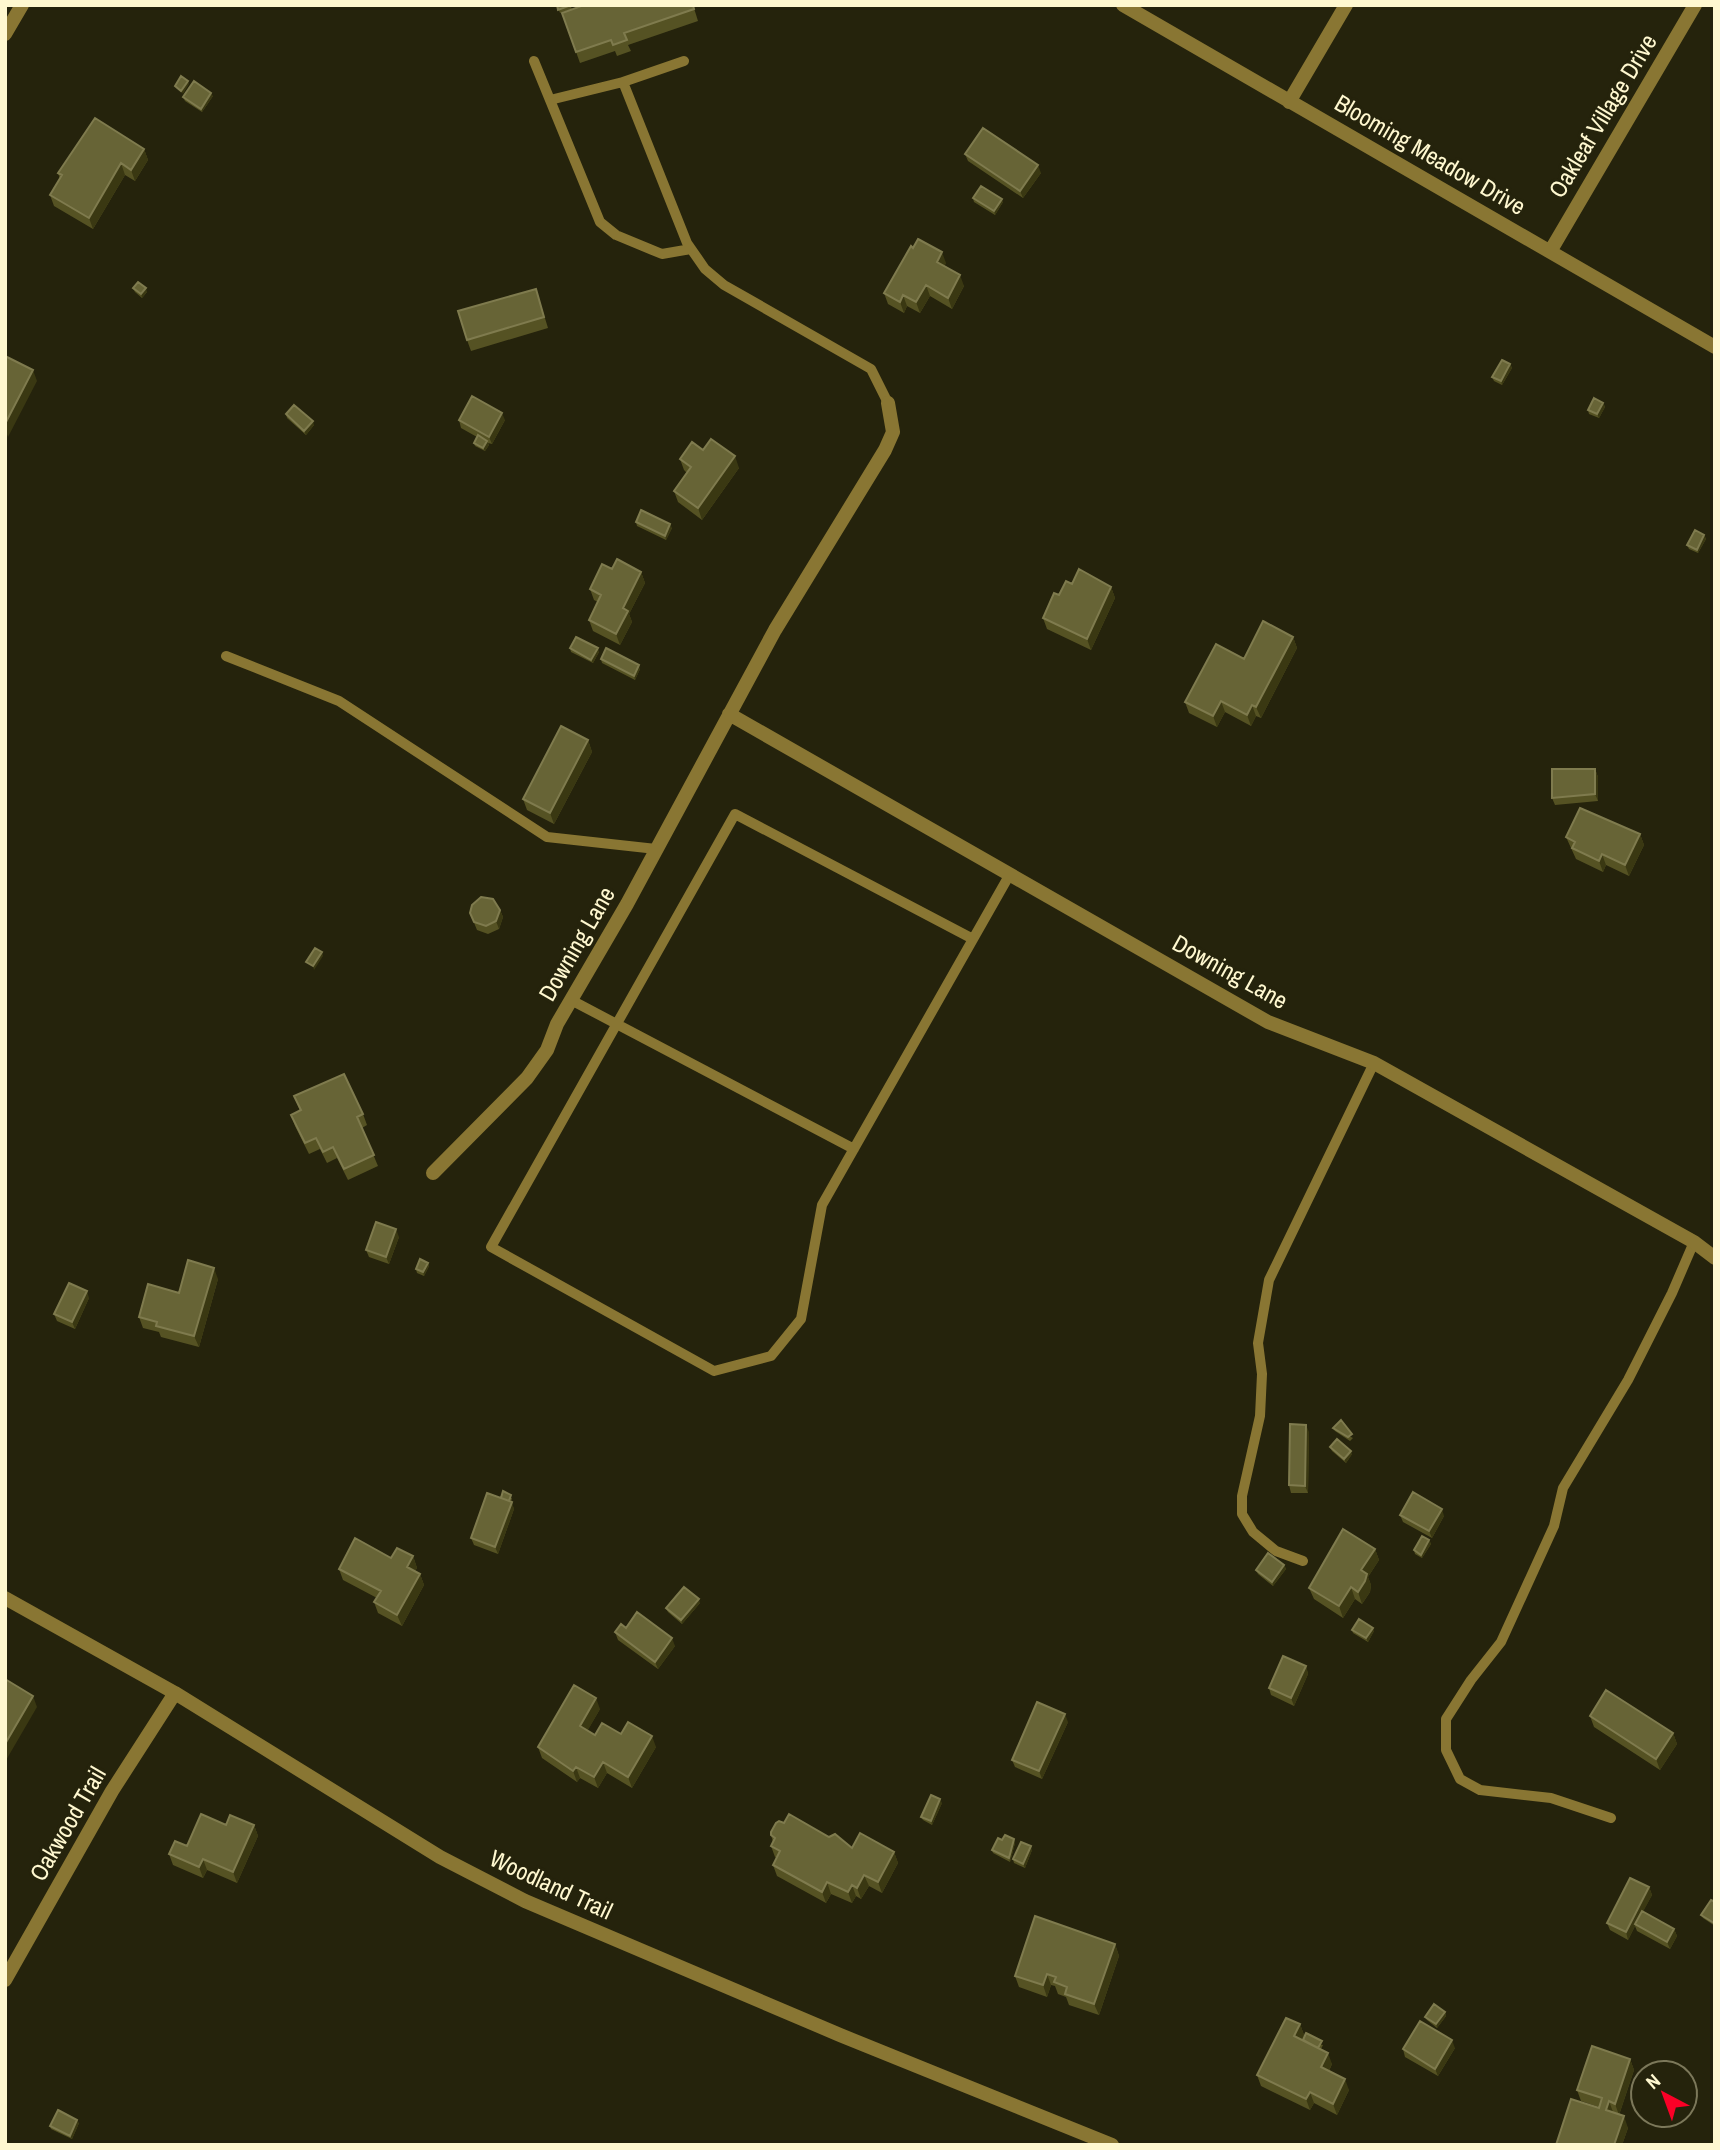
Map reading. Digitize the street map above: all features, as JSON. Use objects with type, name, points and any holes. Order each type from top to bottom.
[{"type":"street","points":[[5,34],[22,5]]},
{"type":"street","name":"Blooming Meadow Drive","points":[[1123,5],[1715,346]]},
{"type":"street","points":[[1289,102],[1346,5]]},
{"type":"street","name":"Oakleaf Village Drive","points":[[1550,250],[1695,5]]},
{"type":"street","name":"Downing Lane","points":[[433,1173],[527,1078],[547,1050],[571,1000],[775,630],[885,450],[892,432],[888,403]]},
{"type":"street","name":"Downing Lane","points":[[729,714],[1268,1022],[1374,1063],[1694,1242],[1715,1258]]},
{"type":"street","name":"Woodland Trail","points":[[5,1598],[175,1693],[356,1808],[440,1857],[525,1900],[840,2035],[1112,2145]]},
{"type":"street","name":"Oakwood Trail","points":[[5,1980],[112,1791],[175,1693]]},
{"type":"lane","points":[[534,61],[600,222],[616,236],[662,254],[691,249]]},
{"type":"lane","points":[[550,100],[623,82],[684,61]]},
{"type":"lane","points":[[623,82],[691,249],[705,269],[724,285],[871,369],[888,403]]},
{"type":"lane","points":[[226,656],[339,702],[547,837],[656,849]]},
{"type":"lane","points":[[973,939],[735,814],[614,1024],[491,1247],[714,1371],[771,1356],[801,1319],[822,1205],[1010,874]]},
{"type":"lane","points":[[571,1000],[854,1149]]},
{"type":"lane","points":[[1303,1561],[1276,1551],[1253,1532],[1242,1514],[1242,1496],[1260,1416],[1262,1374],[1258,1343],[1262,1313],[1269,1280],[1374,1063]]},
{"type":"lane","points":[[1611,1818],[1551,1798],[1480,1790],[1460,1779],[1446,1750],[1446,1719],[1471,1680],[1501,1642],[1554,1526],[1563,1488],[1628,1380],[1672,1293],[1694,1242]]},
{"type":"building","points":[[557,5],[571,5],[558,10]]},
{"type":"building","points":[[584,5],[693,5],[694,9],[624,33],[627,40],[613,45],[611,40],[576,52],[562,13]]},
{"type":"building","points":[[181,76],[188,81],[181,91],[175,86]]},
{"type":"building","points":[[194,81],[211,93],[201,109],[183,97]]},
{"type":"building","points":[[95,118],[144,149],[131,170],[121,163],[89,218],[50,195],[62,175],[58,173]]},
{"type":"building","points":[[983,128],[1038,165],[1020,191],[965,154]]},
{"type":"building","points":[[981,186],[1002,199],[994,211],[973,198]]},
{"type":"building","points":[[918,239],[942,252],[937,262],[960,275],[948,298],[926,285],[916,302],[903,295],[900,302],[884,293],[911,246],[913,248]]},
{"type":"building","points":[[138,282],[146,288],[141,294],[133,288]]},
{"type":"building","points":[[536,289],[544,317],[467,340],[458,311]]},
{"type":"building","points":[[5,356],[33,370],[5,424]]},
{"type":"building","points":[[1502,360],[1510,364],[1501,381],[1492,377]]},
{"type":"building","points":[[472,396],[502,413],[489,437],[459,420]]},
{"type":"building","points":[[1594,398],[1603,403],[1597,414],[1588,410]]},
{"type":"building","points":[[294,405],[313,421],[304,431],[286,414]]},
{"type":"building","points":[[478,435],[487,441],[483,448],[474,443]]},
{"type":"building","points":[[711,439],[735,456],[698,508],[674,491],[691,467],[680,459],[692,442],[703,450]]},
{"type":"building","points":[[641,510],[670,524],[665,536],[636,522]]},
{"type":"building","points":[[1695,530],[1704,535],[1697,550],[1687,545]]},
{"type":"building","points":[[617,559],[641,572],[623,608],[628,611],[616,634],[589,620],[601,595],[590,589],[602,564],[612,569]]},
{"type":"building","points":[[1079,569],[1111,587],[1087,639],[1043,618],[1054,593],[1059,595],[1066,581],[1072,584]]},
{"type":"building","points":[[1263,621],[1293,637],[1256,707],[1252,705],[1247,715],[1221,701],[1213,716],[1185,702],[1216,644],[1244,659]]},
{"type":"building","points":[[576,637],[598,648],[591,660],[570,648]]},
{"type":"building","points":[[606,648],[639,665],[634,676],[601,659]]},
{"type":"building","points":[[561,726],[588,740],[550,813],[523,799]]},
{"type":"building","points":[[1552,769],[1595,769],[1595,794],[1552,798]]},
{"type":"building","points":[[1580,808],[1640,834],[1625,865],[1602,854],[1599,861],[1572,848],[1575,842],[1566,837]]},
{"type":"building","points":[[481,897],[493,899],[500,910],[496,921],[486,926],[474,922],[470,913],[472,905]]},
{"type":"building","points":[[315,948],[322,952],[313,966],[306,962]]},
{"type":"building","points":[[344,1074],[363,1114],[357,1117],[374,1155],[344,1169],[333,1147],[323,1152],[316,1138],[305,1143],[291,1115],[301,1110],[294,1096]]},
{"type":"building","points":[[376,1222],[396,1229],[386,1257],[366,1250]]},
{"type":"building","points":[[420,1259],[428,1263],[423,1272],[416,1269]]},
{"type":"building","points":[[188,1260],[214,1268],[194,1336],[156,1326],[157,1322],[139,1317],[148,1284],[179,1293]]},
{"type":"building","points":[[69,1283],[87,1291],[72,1322],[54,1314]]},
{"type":"building","points":[[1341,1420],[1352,1434],[1348,1437],[1333,1428]]},
{"type":"building","points":[[1290,1424],[1306,1425],[1305,1486],[1289,1485]]},
{"type":"building","points":[[1337,1439],[1351,1451],[1344,1459],[1330,1447]]},
{"type":"building","points":[[503,1491],[511,1495],[509,1501],[501,1498]]},
{"type":"building","points":[[1413,1492],[1442,1509],[1429,1531],[1400,1515]]},
{"type":"building","points":[[487,1493],[512,1502],[495,1547],[471,1538]]},
{"type":"building","points":[[1343,1529],[1375,1549],[1361,1570],[1367,1574],[1365,1581],[1358,1592],[1351,1587],[1339,1606],[1309,1588]]},
{"type":"building","points":[[1422,1536],[1429,1540],[1421,1555],[1414,1550]]},
{"type":"building","points":[[355,1538],[391,1558],[397,1548],[413,1556],[407,1567],[420,1574],[397,1615],[374,1602],[381,1591],[339,1569]]},
{"type":"building","points":[[1268,1553],[1284,1565],[1272,1582],[1256,1570]]},
{"type":"building","points":[[684,1587],[699,1599],[681,1620],[666,1608]]},
{"type":"building","points":[[637,1612],[672,1638],[655,1662],[615,1632],[621,1624],[626,1628]]},
{"type":"building","points":[[1359,1619],[1373,1628],[1366,1638],[1352,1630]]},
{"type":"building","points":[[1283,1656],[1306,1666],[1291,1698],[1269,1688]]},
{"type":"building","points":[[5,1679],[33,1696],[5,1744]]},
{"type":"building","points":[[574,1685],[596,1698],[580,1726],[595,1735],[602,1723],[621,1734],[628,1722],[652,1736],[628,1777],[603,1762],[594,1777],[576,1767],[573,1771],[538,1747]]},
{"type":"building","points":[[1606,1690],[1673,1733],[1656,1759],[1590,1716]]},
{"type":"building","points":[[1037,1702],[1065,1714],[1039,1771],[1012,1760]]},
{"type":"building","points":[[931,1795],[940,1799],[931,1821],[921,1817]]},
{"type":"building","points":[[201,1814],[226,1825],[230,1815],[254,1825],[233,1872],[203,1859],[199,1867],[169,1854],[175,1841],[187,1846]]},
{"type":"building","points":[[789,1814],[829,1837],[835,1834],[852,1848],[860,1833],[894,1852],[878,1882],[864,1875],[857,1888],[852,1885],[848,1892],[827,1882],[822,1892],[773,1865],[780,1851],[771,1846],[775,1838],[771,1832],[776,1823],[784,1823]]},
{"type":"building","points":[[1005,1835],[1014,1839],[1009,1858],[992,1850],[998,1838],[1002,1840]]},
{"type":"building","points":[[1021,1842],[1031,1846],[1023,1864],[1013,1859]]},
{"type":"building","points":[[1630,1878],[1649,1887],[1626,1932],[1607,1923]]},
{"type":"building","points":[[1711,1900],[1715,1902],[1714,1923],[1701,1915]]},
{"type":"building","points":[[1642,1911],[1674,1929],[1667,1942],[1635,1924]]},
{"type":"building","points":[[1035,1916],[1115,1944],[1094,2004],[1065,1994],[1067,1987],[1054,1982],[1056,1977],[1047,1974],[1043,1985],[1015,1976]]},
{"type":"building","points":[[1434,2004],[1445,2012],[1436,2024],[1425,2017]]},
{"type":"building","points":[[1286,2018],[1300,2024],[1294,2036],[1328,2053],[1321,2067],[1345,2079],[1333,2104],[1310,2092],[1306,2099],[1257,2075]]},
{"type":"building","points":[[1420,2021],[1452,2040],[1435,2069],[1403,2049]]},
{"type":"building","points":[[1306,2033],[1322,2041],[1318,2048],[1303,2040]]},
{"type":"building","points":[[1592,2046],[1630,2059],[1615,2104],[1609,2101],[1606,2110],[1624,2116],[1614,2145],[1556,2145],[1571,2099],[1599,2108],[1602,2098],[1577,2090]]},
{"type":"building","points":[[58,2110],[77,2120],[70,2136],[50,2126]]}]
